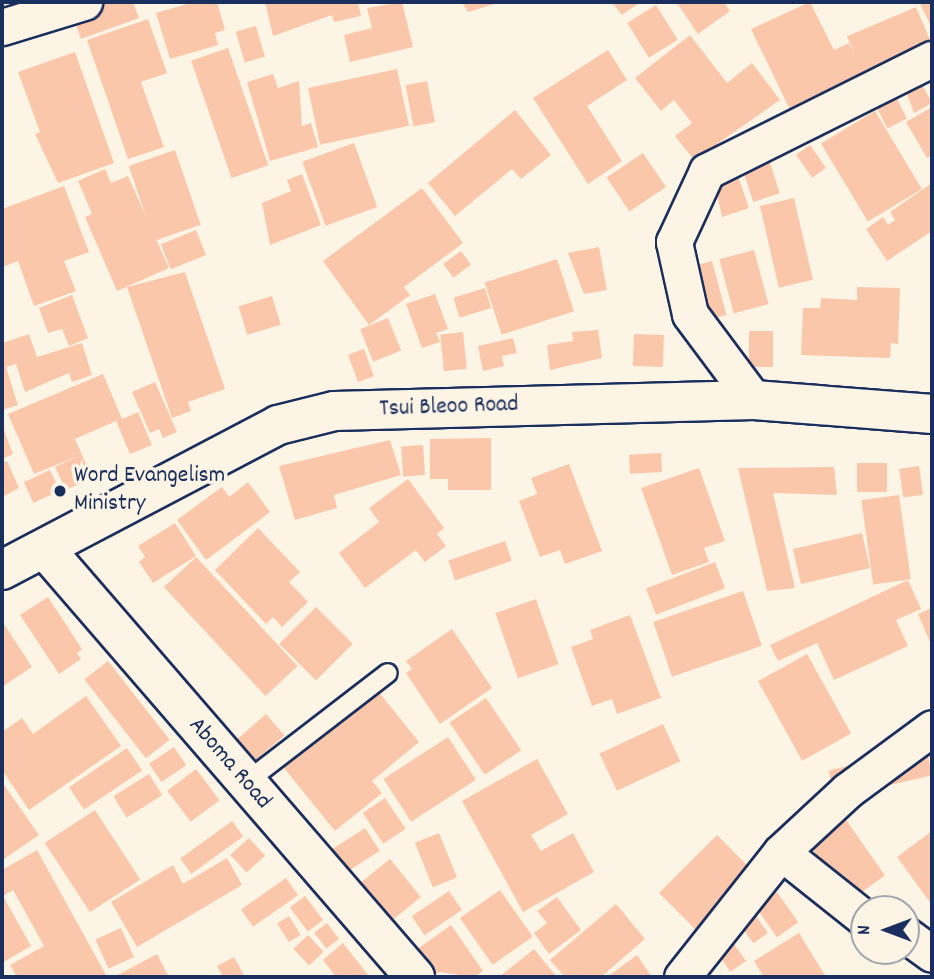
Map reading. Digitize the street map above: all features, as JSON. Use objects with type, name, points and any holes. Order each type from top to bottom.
[{"type":"street","points":[[2,27],[84,2]]},
{"type":"street","points":[[754,400],[690,314],[674,242],[708,171],[932,59]]},
{"type":"street","name":"Tsui Bleoo Road","points":[[2,570],[45,550],[278,425],[334,411],[754,400],[932,414]]},
{"type":"street","name":"Aboma Road","points":[[45,550],[415,977]]},
{"type":"street","points":[[682,977],[781,852],[848,790],[932,728]]},
{"type":"street","points":[[781,852],[850,907]]},
{"type":"lane","points":[[245,783],[388,673]]},
{"type":"building","points":[[113,2],[133,2],[139,18],[81,39],[72,13]]},
{"type":"building","points":[[194,2],[217,2],[225,30],[215,33],[218,45],[170,59],[156,13]]},
{"type":"building","points":[[265,2],[358,2],[361,16],[334,22],[332,15],[273,36]]},
{"type":"building","points":[[402,2],[413,47],[350,62],[344,35],[372,28],[367,8]]},
{"type":"building","points":[[462,2],[501,2],[468,12]]},
{"type":"building","points":[[612,2],[641,2],[622,15]]},
{"type":"building","points":[[724,2],[730,11],[698,34],[677,3]]},
{"type":"building","points":[[810,2],[834,50],[849,43],[868,82],[794,118],[751,29]]},
{"type":"building","points":[[919,2],[932,2],[932,28]]},
{"type":"building","points":[[656,5],[678,40],[649,58],[627,23]]},
{"type":"building","points":[[916,7],[932,45],[863,74],[847,36]]},
{"type":"building","points":[[148,19],[167,73],[141,82],[164,147],[128,159],[87,40]]},
{"type":"building","points":[[256,26],[265,57],[245,63],[236,32]]},
{"type":"building","points":[[690,35],[727,83],[752,63],[780,100],[694,160],[675,136],[692,123],[674,100],[661,111],[635,78]]},
{"type":"building","points":[[228,48],[268,165],[231,178],[191,61]]},
{"type":"building","points":[[608,50],[627,80],[587,106],[622,161],[588,184],[533,98]]},
{"type":"building","points":[[75,52],[114,163],[58,183],[35,134],[40,132],[18,72]]},
{"type":"building","points":[[397,69],[409,126],[320,145],[308,88]]},
{"type":"building","points":[[273,74],[278,88],[299,81],[302,126],[311,123],[318,147],[270,161],[247,82]]},
{"type":"building","points":[[917,75],[932,103],[914,113],[903,83]]},
{"type":"building","points":[[427,81],[435,122],[413,126],[405,85]]},
{"type":"building","points":[[892,89],[907,118],[887,128],[872,99]]},
{"type":"building","points":[[932,107],[932,155],[927,158],[906,122]]},
{"type":"building","points":[[515,110],[551,155],[521,179],[512,169],[455,216],[428,183]]},
{"type":"building","points":[[875,111],[922,189],[868,221],[821,143]]},
{"type":"building","points":[[354,143],[377,207],[326,226],[302,162]]},
{"type":"building","points":[[810,145],[826,168],[812,178],[796,155]]},
{"type":"building","points":[[175,150],[201,225],[154,241],[129,166]]},
{"type":"building","points":[[643,153],[666,187],[629,212],[607,178]]},
{"type":"building","points":[[769,160],[780,193],[753,202],[742,169]]},
{"type":"building","points":[[105,169],[111,183],[128,176],[169,268],[117,291],[85,217],[92,214],[78,181]]},
{"type":"building","points":[[302,174],[321,225],[270,245],[262,203],[291,191],[287,180]]},
{"type":"building","points":[[738,176],[749,208],[722,217],[715,184]]},
{"type":"building","points":[[932,183],[932,231],[887,261],[866,229],[883,217],[888,225],[895,220],[890,212]]},
{"type":"building","points":[[64,186],[89,252],[64,261],[76,291],[34,306],[18,261],[2,267],[2,209]]},
{"type":"building","points":[[422,188],[463,243],[404,287],[410,295],[369,325],[323,261]]},
{"type":"building","points":[[794,198],[813,280],[779,288],[760,206]]},
{"type":"building","points":[[196,230],[206,255],[171,269],[161,244]]},
{"type":"building","points":[[599,247],[607,290],[584,294],[568,253]]},
{"type":"building","points":[[754,250],[768,304],[734,313],[719,259]]},
{"type":"building","points":[[461,251],[471,265],[453,278],[443,264]]},
{"type":"building","points":[[557,259],[574,311],[502,335],[485,282]]},
{"type":"building","points":[[712,261],[726,315],[698,323],[684,269]]},
{"type":"building","points":[[185,272],[225,389],[188,402],[191,411],[172,418],[127,287]]},
{"type":"building","points":[[857,287],[900,288],[898,344],[891,343],[890,358],[801,355],[803,308],[820,308],[821,298],[857,300]]},
{"type":"building","points":[[485,288],[491,308],[460,318],[453,298]]},
{"type":"building","points":[[435,294],[448,329],[436,333],[440,342],[422,348],[406,304]]},
{"type":"building","points":[[72,295],[88,338],[69,346],[62,329],[48,333],[39,308]]},
{"type":"building","points":[[272,296],[281,325],[247,335],[239,306]]},
{"type":"building","points":[[388,318],[401,350],[373,362],[360,329]]},
{"type":"building","points":[[598,330],[602,358],[550,370],[547,345],[573,341],[572,332]]},
{"type":"building","points":[[749,331],[773,331],[773,367],[749,367]]},
{"type":"building","points":[[463,332],[467,369],[444,371],[440,334]]},
{"type":"building","points":[[29,334],[37,357],[82,343],[92,375],[72,382],[69,373],[25,392],[16,364],[6,367],[18,405],[2,410],[2,343]]},
{"type":"building","points":[[634,334],[664,335],[663,367],[633,366]]},
{"type":"building","points":[[513,338],[517,353],[502,356],[504,366],[483,371],[478,346]]},
{"type":"building","points":[[364,349],[374,376],[358,382],[348,355]]},
{"type":"building","points":[[103,374],[122,419],[138,412],[152,445],[130,454],[116,421],[75,439],[92,478],[66,490],[55,467],[78,456],[34,474],[8,414]]},
{"type":"building","points":[[155,382],[177,432],[163,438],[159,429],[150,433],[132,392]]},
{"type":"building","points":[[2,425],[13,454],[2,459]]},
{"type":"building","points":[[491,438],[491,490],[448,490],[448,479],[430,479],[430,439]]},
{"type":"building","points":[[390,440],[401,475],[334,495],[337,508],[295,520],[279,466]]},
{"type":"building","points":[[423,445],[425,475],[403,476],[401,447]]},
{"type":"building","points":[[661,453],[662,472],[630,474],[629,455]]},
{"type":"building","points":[[7,461],[19,488],[2,497],[2,463]]},
{"type":"building","points":[[857,463],[887,463],[887,492],[857,492]]},
{"type":"building","points":[[569,464],[602,551],[565,564],[560,550],[540,557],[519,501],[537,494],[531,478]]},
{"type":"building","points":[[919,466],[923,495],[903,498],[899,469]]},
{"type":"building","points":[[834,467],[837,495],[773,493],[795,588],[767,591],[738,468]]},
{"type":"building","points":[[699,468],[725,541],[704,548],[709,562],[672,575],[641,488]]},
{"type":"building","points":[[50,470],[60,491],[33,503],[24,482]]},
{"type":"building","points":[[408,479],[444,528],[437,534],[446,546],[425,562],[416,550],[365,588],[339,553],[379,522],[369,508]]},
{"type":"building","points":[[248,482],[270,512],[206,560],[177,520],[222,487],[229,497]]},
{"type":"building","points":[[899,495],[911,579],[873,584],[861,500]]},
{"type":"building","points":[[175,523],[196,556],[153,583],[139,562],[145,557],[138,546]]},
{"type":"building","points":[[258,528],[300,572],[289,582],[308,602],[282,627],[273,617],[266,624],[215,570]]},
{"type":"building","points":[[862,533],[870,568],[801,584],[793,549]]},
{"type":"building","points":[[505,541],[512,561],[455,580],[448,561]]},
{"type":"building","points":[[196,557],[298,666],[265,696],[164,587]]},
{"type":"building","points":[[715,562],[725,588],[656,615],[646,589]]},
{"type":"building","points":[[908,580],[921,609],[896,620],[908,646],[834,680],[817,643],[778,661],[770,645]]},
{"type":"building","points":[[743,591],[762,646],[672,677],[653,622]]},
{"type":"building","points":[[48,597],[82,649],[77,653],[81,659],[59,674],[20,615]]},
{"type":"building","points":[[536,599],[558,664],[518,678],[495,613]]},
{"type":"building","points":[[316,607],[353,644],[316,681],[279,644]]},
{"type":"building","points":[[932,608],[932,647],[918,614]]},
{"type":"building","points":[[630,615],[661,698],[617,714],[612,699],[592,706],[571,647],[593,639],[590,630]]},
{"type":"building","points":[[2,621],[32,667],[2,687]]},
{"type":"building","points":[[452,629],[492,688],[440,724],[406,673],[412,669],[406,661]]},
{"type":"building","points":[[807,654],[851,734],[802,761],[758,681]]},
{"type":"building","points":[[108,661],[170,740],[146,758],[84,679]]},
{"type":"building","points":[[378,691],[419,742],[372,781],[382,793],[335,831],[284,768]]},
{"type":"building","points":[[86,696],[121,746],[29,810],[2,770],[2,732],[22,718],[33,734]]},
{"type":"building","points":[[486,698],[521,750],[485,775],[450,723]]},
{"type":"building","points":[[266,714],[284,735],[253,762],[235,741]]},
{"type":"building","points":[[663,724],[680,761],[617,791],[600,754]]},
{"type":"building","points":[[448,737],[476,780],[411,822],[383,779]]},
{"type":"building","points":[[174,747],[186,765],[161,782],[149,764]]},
{"type":"building","points":[[127,748],[142,770],[84,810],[69,787]]},
{"type":"building","points":[[926,748],[932,775],[835,798],[829,770]]},
{"type":"building","points":[[537,759],[568,814],[531,835],[541,851],[573,833],[594,872],[523,912],[462,801]]},
{"type":"building","points":[[196,769],[219,800],[191,822],[167,791]]},
{"type":"building","points":[[149,774],[162,795],[127,817],[113,796]]},
{"type":"building","points":[[2,782],[39,835],[4,859],[2,856]]},
{"type":"building","points":[[385,798],[406,829],[383,844],[363,813]]},
{"type":"building","points":[[95,810],[140,880],[90,912],[45,843]]},
{"type":"building","points":[[842,814],[885,875],[857,895],[850,895],[849,901],[806,839]]},
{"type":"building","points":[[232,821],[243,836],[191,874],[180,859]]},
{"type":"building","points":[[365,828],[380,851],[344,874],[330,851]]},
{"type":"building","points":[[932,831],[932,905],[897,857]]},
{"type":"building","points":[[439,833],[457,878],[433,887],[415,843]]},
{"type":"building","points":[[717,835],[754,872],[696,930],[659,893]]},
{"type":"building","points":[[249,838],[265,856],[246,873],[230,855]]},
{"type":"building","points":[[37,850],[106,975],[103,977],[17,977],[10,965],[44,946],[13,890],[3,896],[31,946],[2,963],[2,870]]},
{"type":"building","points":[[227,858],[242,885],[137,947],[111,902],[173,865],[183,884]]},
{"type":"building","points":[[390,859],[421,897],[391,922],[360,884]]},
{"type":"building","points":[[286,878],[298,895],[253,927],[241,910]]},
{"type":"building","points":[[500,890],[533,937],[493,965],[460,918]]},
{"type":"building","points":[[449,891],[462,910],[425,935],[412,916]]},
{"type":"building","points":[[777,892],[798,922],[777,937],[756,907]]},
{"type":"building","points":[[305,896],[323,920],[308,931],[290,907]]},
{"type":"building","points":[[557,897],[581,930],[549,954],[534,933],[547,923],[537,911]]},
{"type":"building","points":[[616,904],[645,939],[601,977],[565,977],[550,960]]},
{"type":"building","points":[[749,906],[768,933],[753,943],[734,916]]},
{"type":"building","points":[[289,916],[301,935],[289,942],[277,923]]},
{"type":"building","points":[[327,923],[339,939],[326,949],[314,933]]},
{"type":"building","points":[[451,925],[483,971],[474,977],[439,972],[432,977],[412,953]]},
{"type":"building","points":[[121,928],[134,957],[108,969],[95,939]]},
{"type":"building","points":[[799,933],[826,977],[764,977],[754,961]]},
{"type":"building","points":[[308,935],[324,952],[309,965],[293,949]]},
{"type":"building","points":[[730,938],[746,961],[730,972],[714,949]]},
{"type":"building","points":[[343,943],[368,975],[366,977],[336,977],[323,960]]},
{"type":"building","points":[[534,949],[557,977],[499,977]]},
{"type":"building","points":[[157,954],[169,977],[114,977]]},
{"type":"building","points":[[637,955],[652,977],[607,977]]},
{"type":"building","points":[[234,957],[245,977],[223,977],[217,966]]},
{"type":"place","name":"Word Evangelism Ministry","points":[[60,491]]}]
